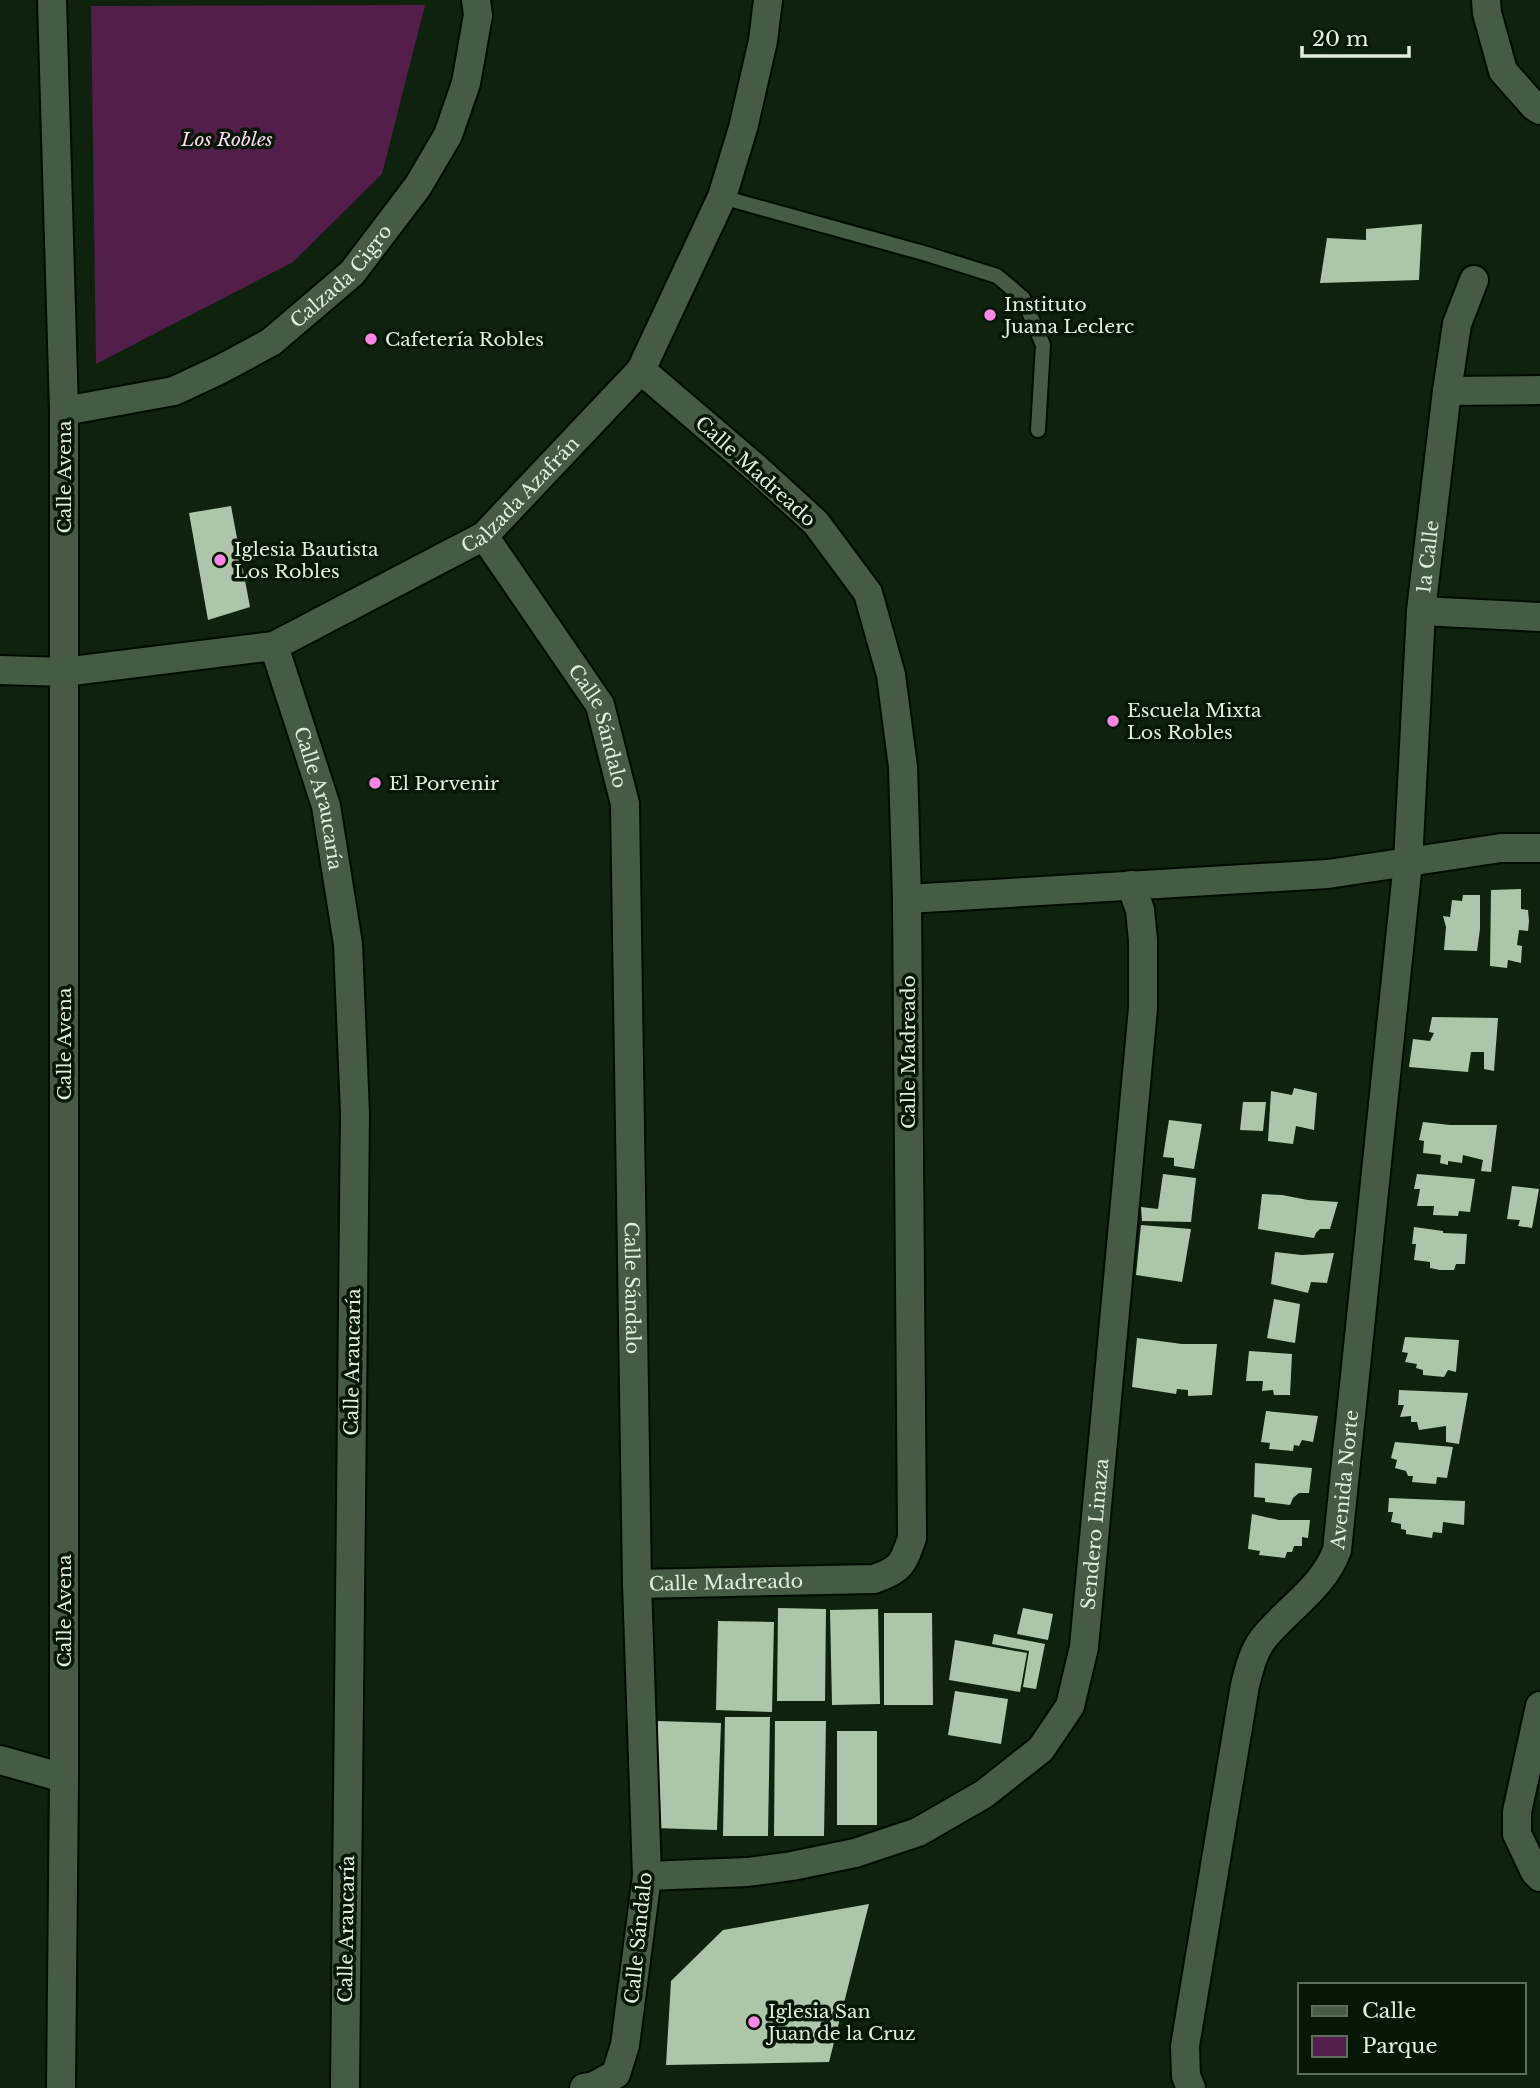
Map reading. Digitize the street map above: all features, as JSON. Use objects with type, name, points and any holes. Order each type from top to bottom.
[{"type":"street","name":"Calle Avena","points":[[52,0],[64,411],[64,1778],[61,2088]]},
{"type":"street","name":"Calzada Cigro","points":[[64,411],[174,391],[221,369],[271,342],[352,273],[418,186],[448,135],[467,83],[478,15],[476,0]]},
{"type":"street","name":"Calzada Azafrán","points":[[0,670],[64,671],[274,646],[484,536],[642,370],[722,197],[746,116],[763,41],[768,0]]},
{"type":"street","points":[[1486,0],[1503,71],[1540,110]]},
{"type":"street","name":"1a Calle","points":[[1409,850],[1421,611],[1457,324],[1474,280]]},
{"type":"street","name":"Calle Madreado","points":[[637,1584],[874,1579],[892,1573],[905,1559],[912,1538],[907,899],[903,767],[891,675],[868,593],[816,523],[642,370]]},
{"type":"street","points":[[1447,391],[1540,390]]},
{"type":"street","name":"Calle Sándalo","points":[[484,536],[600,705],[625,804],[637,1584],[647,1876],[625,2045],[616,2074],[594,2086],[584,2088]]},
{"type":"street","points":[[1421,611],[1540,617]]},
{"type":"street","name":"Calle Araucaría","points":[[274,646],[326,806],[348,944],[355,1113],[345,2088]]},
{"type":"street","points":[[907,899],[1328,874],[1409,850],[1540,848]]},
{"type":"street","name":"Avenida Norte","points":[[1191,2088],[1186,2076],[1185,2046],[1251,1662],[1262,1641],[1323,1576],[1332,1564],[1337,1550],[1409,850]]},
{"type":"street","name":"Sendero Linaza","points":[[647,1876],[748,1872],[792,1866],[855,1853],[918,1832],[984,1794],[1041,1749],[1070,1706],[1085,1635],[1143,1009],[1143,940],[1140,910],[1131,886]]},
{"type":"street","points":[[1538,1875],[1517,1834],[1517,1812],[1540,1706]]},
{"type":"street","points":[[0,1760],[64,1778]]},
{"type":"lane","points":[[722,197],[997,276],[1023,298],[1043,345],[1038,430]]},
{"type":"green space","name":"Los Robles","points":[[425,5],[382,174],[293,262],[96,364],[91,6]]},
{"type":"building","points":[[1422,224],[1419,280],[1320,283],[1327,238],[1366,240],[1366,229]]},
{"type":"building","name":"Iglesia Bautista Los Robles","points":[[231,506],[250,607],[208,620],[189,513]]},
{"type":"building","points":[[1521,889],[1521,909],[1528,910],[1529,921],[1528,931],[1519,930],[1517,945],[1522,946],[1521,963],[1508,960],[1507,968],[1490,966],[1491,890]]},
{"type":"building","points":[[1463,895],[1480,895],[1477,951],[1444,950],[1446,927],[1443,916],[1450,917],[1452,900],[1462,901]]},
{"type":"building","points":[[1432,1017],[1498,1018],[1494,1071],[1484,1069],[1484,1052],[1471,1052],[1468,1072],[1409,1067],[1413,1039],[1430,1041],[1434,1033],[1429,1032]]},
{"type":"building","points":[[1294,1088],[1317,1093],[1314,1130],[1296,1126],[1293,1144],[1268,1141],[1271,1091],[1292,1095]]},
{"type":"building","points":[[1243,1102],[1266,1102],[1263,1131],[1240,1130]]},
{"type":"building","points":[[1169,1120],[1202,1124],[1194,1169],[1174,1166],[1174,1158],[1163,1157]]},
{"type":"building","points":[[1423,1122],[1497,1125],[1491,1172],[1481,1171],[1483,1160],[1463,1155],[1462,1163],[1448,1161],[1448,1165],[1440,1163],[1441,1155],[1423,1153],[1424,1141],[1419,1140]]},
{"type":"building","points":[[1163,1174],[1196,1178],[1191,1222],[1142,1221],[1141,1207],[1158,1209]]},
{"type":"building","points":[[1417,1174],[1475,1179],[1470,1212],[1459,1211],[1458,1216],[1433,1215],[1434,1206],[1417,1206],[1420,1189],[1414,1189]]},
{"type":"building","points":[[1512,1186],[1539,1189],[1532,1228],[1518,1226],[1520,1220],[1507,1219]]},
{"type":"building","points":[[1262,1194],[1338,1202],[1330,1229],[1320,1229],[1314,1238],[1258,1229]]},
{"type":"building","points":[[1141,1225],[1191,1229],[1182,1282],[1136,1275]]},
{"type":"building","points":[[1414,1227],[1443,1233],[1467,1234],[1465,1264],[1456,1264],[1454,1270],[1440,1270],[1430,1268],[1430,1262],[1414,1260]]},
{"type":"building","points":[[1275,1252],[1302,1255],[1334,1253],[1327,1283],[1311,1282],[1308,1293],[1271,1284]]},
{"type":"building","points":[[1274,1299],[1300,1304],[1295,1343],[1267,1338]]},
{"type":"building","points":[[1405,1337],[1459,1340],[1456,1372],[1448,1370],[1444,1377],[1423,1375],[1423,1370],[1416,1368],[1417,1364],[1405,1362],[1408,1353],[1402,1352]]},
{"type":"building","points":[[1137,1338],[1182,1344],[1217,1344],[1212,1395],[1188,1396],[1188,1390],[1177,1389],[1176,1394],[1132,1387]]},
{"type":"building","points":[[1249,1351],[1292,1354],[1290,1395],[1274,1395],[1273,1390],[1262,1391],[1263,1381],[1246,1381]]},
{"type":"building","points":[[1399,1390],[1468,1393],[1459,1444],[1446,1442],[1446,1426],[1419,1430],[1417,1422],[1411,1422],[1411,1416],[1400,1417],[1404,1405],[1398,1405]]},
{"type":"building","points":[[1266,1411],[1318,1416],[1313,1442],[1302,1440],[1299,1446],[1294,1445],[1293,1451],[1269,1449],[1270,1443],[1261,1442]]},
{"type":"building","points":[[1395,1442],[1453,1447],[1447,1478],[1437,1477],[1436,1484],[1412,1482],[1413,1476],[1395,1468],[1397,1460],[1391,1458]]},
{"type":"building","points":[[1255,1463],[1312,1468],[1309,1493],[1299,1493],[1290,1505],[1265,1502],[1265,1498],[1254,1497]]},
{"type":"building","points":[[1389,1498],[1465,1501],[1464,1525],[1443,1522],[1442,1533],[1433,1532],[1432,1538],[1406,1534],[1406,1530],[1401,1529],[1401,1524],[1391,1522],[1393,1512],[1388,1512]]},
{"type":"building","points":[[1252,1514],[1279,1520],[1310,1520],[1308,1538],[1302,1537],[1302,1546],[1294,1546],[1285,1558],[1259,1555],[1260,1551],[1248,1549]]},
{"type":"building","points":[[778,1608],[826,1609],[825,1701],[777,1701]]},
{"type":"building","points":[[1023,1608],[1053,1614],[1048,1640],[1017,1634]]},
{"type":"building","points":[[878,1609],[880,1704],[832,1705],[830,1610]]},
{"type":"building","points":[[884,1613],[932,1613],[933,1705],[884,1705]]},
{"type":"building","points":[[718,1621],[774,1622],[772,1712],[716,1710]]},
{"type":"building","points":[[994,1634],[1045,1644],[1036,1689],[1023,1687],[1029,1651],[992,1644]]},
{"type":"building","points":[[955,1640],[1027,1653],[1020,1692],[949,1680]]},
{"type":"building","points":[[955,1691],[1008,1699],[1001,1744],[948,1735]]},
{"type":"building","points":[[725,1717],[770,1717],[768,1836],[723,1836]]},
{"type":"building","points":[[658,1721],[721,1723],[717,1830],[654,1828]]},
{"type":"building","points":[[775,1721],[826,1721],[824,1836],[774,1836]]},
{"type":"building","points":[[837,1731],[877,1731],[877,1825],[837,1825]]},
{"type":"building","name":"Iglesia San Juan de la Cruz","points":[[869,1904],[829,2062],[666,2065],[671,1981],[723,1930]]},
{"type":"place","name":"Instituto Juana Leclerc","points":[[990,315]]},
{"type":"place","name":"Cafetería Robles","points":[[371,339]]},
{"type":"place","name":"Iglesia Bautista Los Robles","points":[[220,560]]},
{"type":"place","name":"Escuela Mixta Los Robles","points":[[1113,721]]},
{"type":"place","name":"El Porvenir","points":[[375,783]]},
{"type":"place","name":"Iglesia San Juan de la Cruz","points":[[754,2022]]}]
